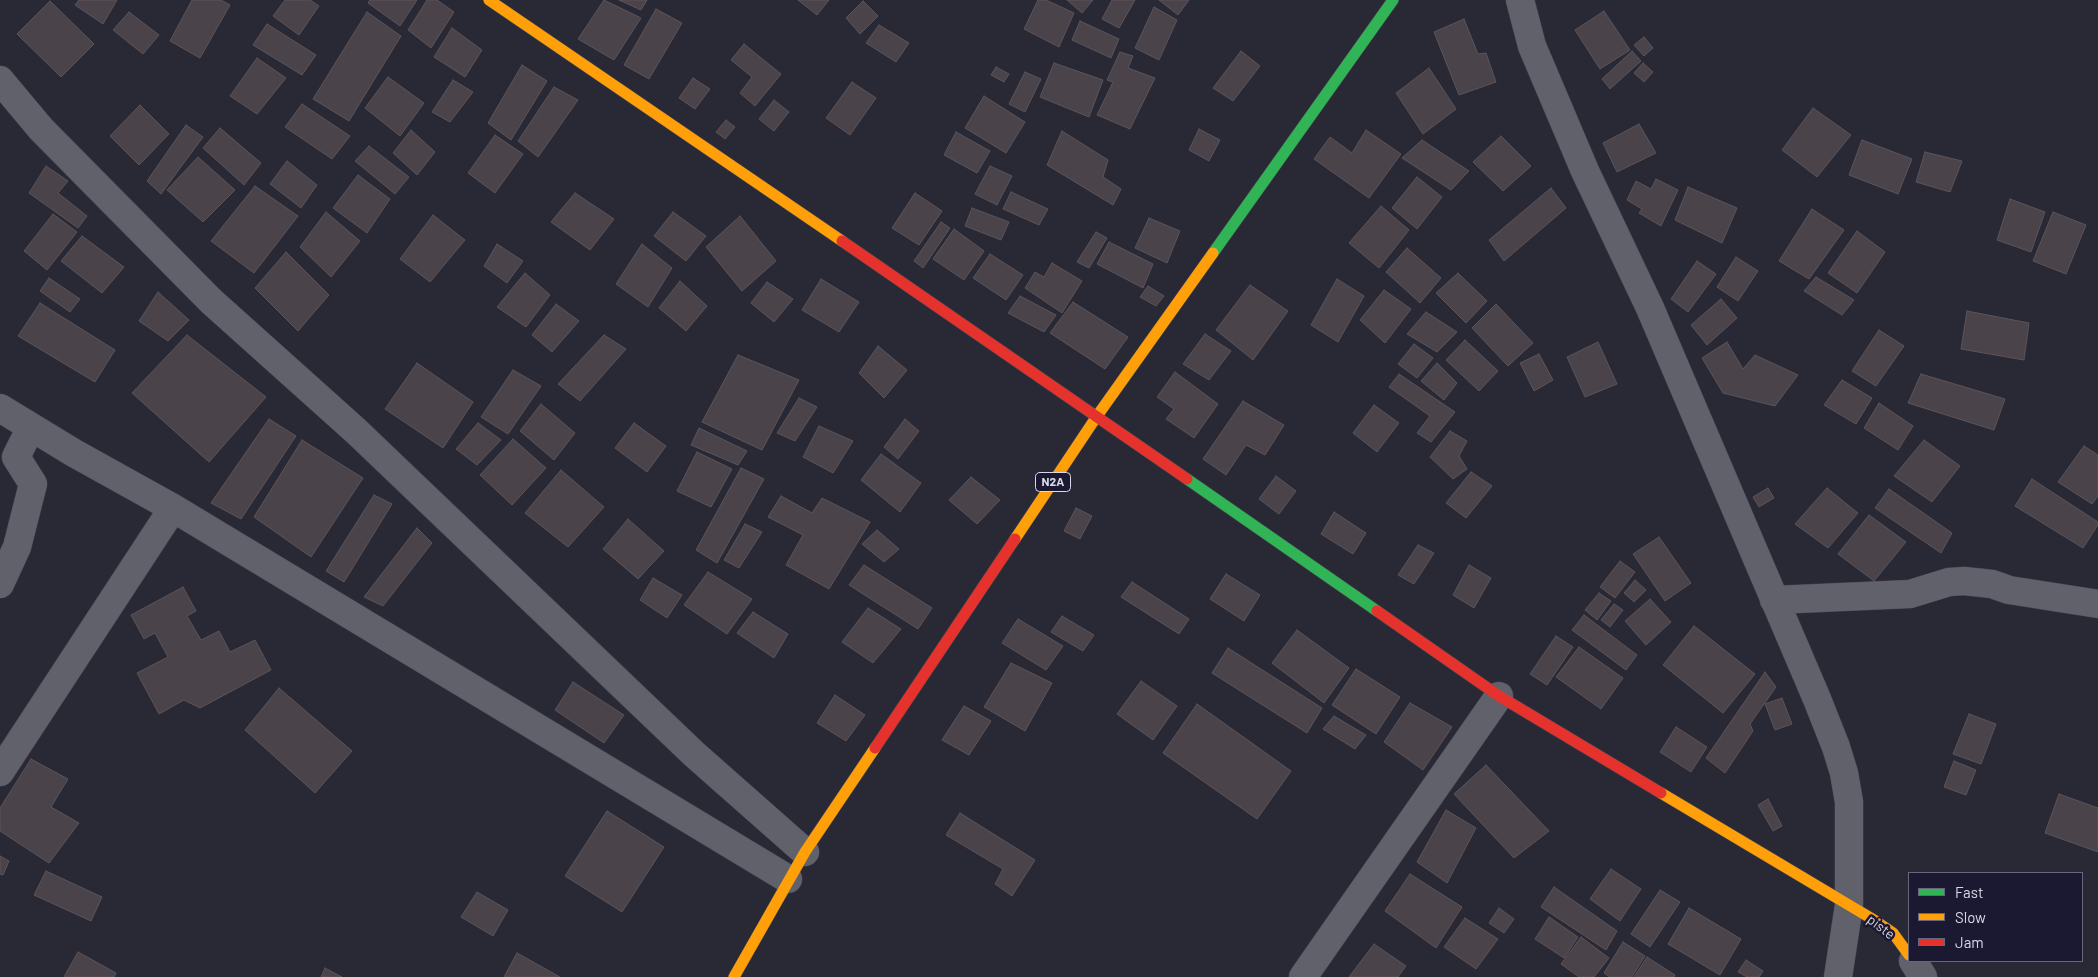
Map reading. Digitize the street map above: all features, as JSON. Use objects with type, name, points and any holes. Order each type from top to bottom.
[{"type":"main road","name":"piste","points":[[489,0],[1097,416],[1499,696],[1849,905],[1893,933],[1908,954]]},
{"type":"main road","name":"N2A","points":[[734,977],[805,852],[1097,416],[1393,0]]},
{"type":"street","points":[[1520,0],[1532,46],[1585,171],[1650,308],[1820,707],[1844,773],[1848,802],[1849,905],[1838,977]]},
{"type":"street","points":[[0,80],[41,129],[211,301],[356,431],[694,754],[805,852]]},
{"type":"street","points":[[0,408],[173,508],[788,879]]},
{"type":"street","points":[[0,584],[17,547],[33,484],[8,459],[31,427]]},
{"type":"street","points":[[0,772],[173,508]]},
{"type":"street","points":[[1774,600],[1910,594],[1949,582],[1964,581],[2098,604]]},
{"type":"street","points":[[1302,977],[1499,696]]},
{"type":"street","points":[[1914,962],[1923,977]]},
{"type":"building","points":[[79,0],[117,0],[103,24],[75,5]]},
{"type":"building","points":[[192,0],[221,0],[230,5],[200,58],[170,41]]},
{"type":"building","points":[[285,0],[310,0],[319,6],[299,35],[273,16]]},
{"type":"building","points":[[370,0],[417,0],[400,26],[368,3]]},
{"type":"building","points":[[427,0],[437,0],[454,12],[431,48],[408,30]]},
{"type":"building","points":[[604,0],[641,18],[614,60],[578,39]]},
{"type":"building","points":[[619,0],[647,0],[641,10]]},
{"type":"building","points":[[798,0],[829,0],[817,15]]},
{"type":"building","points":[[1038,0],[1046,0],[1074,13],[1059,47],[1024,29]]},
{"type":"building","points":[[1067,0],[1093,0],[1082,13]]},
{"type":"building","points":[[1112,0],[1135,0],[1119,28],[1102,19]]},
{"type":"building","points":[[1159,0],[1189,0],[1178,15]]},
{"type":"building","points":[[50,1],[94,44],[61,77],[17,34]]},
{"type":"building","points":[[863,1],[878,16],[860,34],[846,18]]},
{"type":"building","points":[[1154,7],[1177,20],[1159,60],[1135,48]]},
{"type":"building","points":[[656,9],[682,23],[649,79],[624,65]]},
{"type":"building","points":[[1604,11],[1630,50],[1600,69],[1575,30]]},
{"type":"building","points":[[129,12],[159,35],[143,54],[113,30]]},
{"type":"building","points":[[367,12],[401,36],[349,121],[313,99]]},
{"type":"building","points":[[1464,19],[1478,54],[1486,53],[1496,82],[1459,95],[1434,32]]},
{"type":"building","points":[[1080,21],[1119,39],[1111,58],[1072,40]]},
{"type":"building","points":[[267,24],[316,55],[302,75],[253,45]]},
{"type":"building","points":[[879,25],[909,43],[896,62],[866,43]]},
{"type":"building","points":[[452,28],[482,50],[465,77],[434,57]]},
{"type":"building","points":[[1644,37],[1653,48],[1644,56],[1634,45]]},
{"type":"building","points":[[744,44],[781,74],[755,106],[740,93],[752,77],[731,60]]},
{"type":"building","points":[[1241,51],[1260,66],[1233,101],[1213,88]]},
{"type":"building","points":[[1632,51],[1641,61],[1610,89],[1602,79]]},
{"type":"building","points":[[1120,52],[1133,56],[1128,68],[1155,78],[1130,129],[1097,115],[1113,82],[1107,80]]},
{"type":"building","points":[[257,58],[286,78],[257,114],[230,96]]},
{"type":"building","points":[[1054,63],[1103,80],[1089,117],[1040,97]]},
{"type":"building","points":[[1643,63],[1653,72],[1644,82],[1634,73]]},
{"type":"building","points":[[522,65],[547,81],[511,140],[488,123]]},
{"type":"building","points":[[996,67],[1009,74],[1004,82],[991,75]]},
{"type":"building","points":[[1429,68],[1456,109],[1423,134],[1396,93]]},
{"type":"building","points":[[1025,72],[1041,79],[1025,112],[1009,104]]},
{"type":"building","points":[[388,77],[424,103],[400,136],[365,108]]},
{"type":"building","points":[[693,78],[710,89],[695,109],[679,98]]},
{"type":"building","points":[[453,80],[473,92],[450,122],[432,112]]},
{"type":"building","points":[[852,82],[876,98],[850,135],[826,118]]},
{"type":"building","points":[[554,87],[578,100],[538,157],[518,141]]},
{"type":"building","points":[[984,96],[1025,122],[1006,153],[965,128]]},
{"type":"building","points":[[774,100],[789,112],[774,131],[759,119]]},
{"type":"building","points":[[302,104],[350,136],[332,159],[285,127]]},
{"type":"building","points":[[140,105],[169,134],[139,165],[110,136]]},
{"type":"building","points":[[1813,108],[1851,135],[1817,177],[1782,150]]},
{"type":"building","points":[[726,120],[735,127],[725,139],[716,132]]},
{"type":"building","points":[[1639,124],[1656,153],[1617,172],[1603,143]]},
{"type":"building","points":[[186,125],[203,137],[161,194],[147,181]]},
{"type":"building","points":[[220,128],[261,163],[244,185],[203,148]]},
{"type":"building","points":[[1199,129],[1220,140],[1209,161],[1189,150]]},
{"type":"building","points":[[411,130],[435,152],[417,175],[393,153]]},
{"type":"building","points":[[1366,130],[1401,154],[1369,198],[1314,159],[1330,137],[1352,153]]},
{"type":"building","points":[[1062,131],[1108,160],[1103,177],[1121,189],[1113,205],[1047,165]]},
{"type":"building","points":[[956,132],[990,151],[977,173],[944,155]]},
{"type":"building","points":[[495,135],[523,154],[495,193],[468,173]]},
{"type":"building","points":[[1501,136],[1531,166],[1503,191],[1473,162]]},
{"type":"building","points":[[1422,140],[1469,171],[1451,190],[1402,158]]},
{"type":"building","points":[[1862,140],[1912,159],[1898,194],[1849,175]]},
{"type":"building","points":[[369,146],[409,177],[395,194],[355,161]]},
{"type":"building","points":[[1925,152],[1962,161],[1950,192],[1916,182]]},
{"type":"building","points":[[198,157],[235,190],[203,222],[167,190]]},
{"type":"building","points":[[287,161],[317,185],[301,208],[270,184]]},
{"type":"building","points":[[46,166],[68,181],[58,193],[87,216],[78,228],[29,193]]},
{"type":"building","points":[[990,166],[1012,176],[997,205],[975,194]]},
{"type":"building","points":[[358,175],[390,199],[367,233],[333,208]]},
{"type":"building","points":[[1417,177],[1442,197],[1417,229],[1392,208]]},
{"type":"building","points":[[1656,179],[1678,190],[1661,226],[1639,213],[1642,209],[1627,200],[1636,181],[1651,189]]},
{"type":"building","points":[[255,186],[298,216],[254,273],[211,241]]},
{"type":"building","points":[[1688,187],[1737,208],[1722,243],[1675,220]]},
{"type":"building","points":[[1551,188],[1566,208],[1504,261],[1489,240]]},
{"type":"building","points":[[1011,192],[1048,209],[1039,225],[1003,209]]},
{"type":"building","points":[[575,193],[614,219],[590,250],[551,222]]},
{"type":"building","points":[[915,193],[942,211],[919,245],[892,228]]},
{"type":"building","points":[[2010,199],[2045,212],[2031,252],[1997,240]]},
{"type":"building","points":[[1381,206],[1409,230],[1379,268],[1349,243]]},
{"type":"building","points":[[972,208],[1009,222],[1001,240],[965,226]]},
{"type":"building","points":[[1812,209],[1844,230],[1809,279],[1779,261]]},
{"type":"building","points":[[326,212],[360,241],[331,277],[300,247]]},
{"type":"building","points":[[673,212],[706,236],[686,261],[654,236]]},
{"type":"building","points":[[2053,212],[2086,225],[2066,274],[2033,261]]},
{"type":"building","points":[[53,214],[77,232],[47,270],[24,251]]},
{"type":"building","points":[[433,215],[465,240],[430,282],[400,259]]},
{"type":"building","points":[[740,216],[776,261],[742,291],[706,247]]},
{"type":"building","points":[[1149,218],[1180,231],[1167,263],[1135,248]]},
{"type":"building","points":[[941,222],[950,228],[923,268],[914,261]]},
{"type":"building","points":[[954,229],[984,251],[964,280],[933,259]]},
{"type":"building","points":[[1857,231],[1885,252],[1857,293],[1828,273]]},
{"type":"building","points":[[1096,232],[1107,238],[1089,268],[1077,262]]},
{"type":"building","points":[[82,236],[124,267],[102,293],[61,261]]},
{"type":"building","points":[[1109,242],[1153,264],[1143,288],[1097,264]]},
{"type":"building","points":[[497,244],[523,261],[507,283],[484,266]]},
{"type":"building","points":[[642,244],[672,268],[648,307],[616,284]]},
{"type":"building","points":[[1407,248],[1441,278],[1420,303],[1386,272]]},
{"type":"building","points":[[286,252],[329,295],[298,331],[255,288]]},
{"type":"building","points":[[990,254],[1023,275],[1006,300],[973,278]]},
{"type":"building","points":[[1736,257],[1758,271],[1738,301],[1717,287]]},
{"type":"building","points":[[1697,261],[1716,274],[1688,312],[1671,299]]},
{"type":"building","points":[[1052,263],[1082,281],[1062,313],[1025,288],[1035,272],[1044,277]]},
{"type":"building","points":[[525,273],[550,295],[526,327],[497,307]]},
{"type":"building","points":[[1458,273],[1487,301],[1466,323],[1436,293]]},
{"type":"building","points":[[1816,277],[1854,300],[1842,315],[1804,291]]},
{"type":"building","points":[[49,278],[80,299],[70,312],[40,291]]},
{"type":"building","points":[[821,279],[859,302],[839,332],[802,310]]},
{"type":"building","points":[[1337,279],[1364,296],[1338,342],[1311,325]]},
{"type":"building","points":[[680,281],[707,306],[686,331],[659,308]]},
{"type":"building","points":[[767,282],[793,299],[774,322],[751,303]]},
{"type":"building","points":[[1250,285],[1288,311],[1253,360],[1216,330]]},
{"type":"building","points":[[1148,286],[1164,296],[1156,306],[1140,297]]},
{"type":"building","points":[[1384,290],[1411,309],[1385,343],[1360,320]]},
{"type":"building","points":[[158,292],[189,320],[168,341],[139,321]]},
{"type":"building","points":[[1020,296],[1056,315],[1044,332],[1008,313]]},
{"type":"building","points":[[1721,299],[1737,318],[1707,345],[1691,325]]},
{"type":"building","points":[[1073,302],[1128,337],[1105,369],[1050,333]]},
{"type":"building","points":[[40,303],[115,350],[95,382],[18,336]]},
{"type":"building","points":[[556,304],[579,321],[552,352],[532,335]]},
{"type":"building","points":[[1496,304],[1533,343],[1508,366],[1472,328]]},
{"type":"building","points":[[1967,311],[2029,323],[2024,360],[1961,349]]},
{"type":"building","points":[[1426,312],[1457,332],[1437,352],[1407,334]]},
{"type":"building","points":[[1879,330],[1904,346],[1876,386],[1852,371]]},
{"type":"building","points":[[1205,334],[1231,351],[1209,380],[1183,364]]},
{"type":"building","points":[[187,335],[266,397],[209,462],[132,393]]},
{"type":"building","points":[[604,335],[626,349],[580,401],[558,384]]},
{"type":"building","points":[[1465,340],[1498,371],[1479,391],[1446,360]]},
{"type":"building","points":[[1598,342],[1617,384],[1585,397],[1567,357]]},
{"type":"building","points":[[1727,342],[1743,369],[1755,355],[1798,375],[1775,406],[1723,393],[1702,358]]},
{"type":"building","points":[[1414,344],[1433,358],[1417,378],[1398,364]]},
{"type":"building","points":[[878,346],[907,370],[884,398],[859,373]]},
{"type":"building","points":[[1539,354],[1553,380],[1534,391],[1520,363]]},
{"type":"building","points":[[738,355],[799,380],[762,450],[702,422]]},
{"type":"building","points":[[417,363],[473,402],[443,448],[385,409]]},
{"type":"building","points":[[1437,363],[1457,383],[1444,400],[1421,381]]},
{"type":"building","points":[[513,370],[541,386],[508,434],[481,417]]},
{"type":"building","points":[[1175,372],[1218,404],[1194,438],[1166,419],[1174,409],[1157,397]]},
{"type":"building","points":[[1399,374],[1455,412],[1431,442],[1417,433],[1430,416],[1389,387]]},
{"type":"building","points":[[1921,374],[2005,399],[1994,430],[1908,403]]},
{"type":"building","points":[[1842,380],[1872,398],[1856,424],[1824,405]]},
{"type":"building","points":[[799,398],[817,407],[795,441],[777,433]]},
{"type":"building","points":[[1243,401],[1284,425],[1265,455],[1246,445],[1226,475],[1203,459]]},
{"type":"building","points":[[1879,403],[1913,426],[1898,450],[1864,428]]},
{"type":"building","points":[[541,404],[575,433],[554,460],[520,431]]},
{"type":"building","points":[[1374,405],[1399,423],[1377,452],[1353,433]]},
{"type":"building","points":[[269,419],[296,436],[241,519],[211,503]]},
{"type":"building","points":[[905,419],[919,431],[898,459],[884,447]]},
{"type":"building","points":[[478,423],[501,440],[477,465],[456,449]]},
{"type":"building","points":[[634,423],[666,446],[647,472],[615,448]]},
{"type":"building","points":[[819,426],[853,441],[833,473],[803,457]]},
{"type":"building","points":[[699,428],[747,451],[738,465],[691,445]]},
{"type":"building","points":[[1450,431],[1467,441],[1459,456],[1467,469],[1453,479],[1430,457]]},
{"type":"building","points":[[513,439],[546,468],[512,505],[480,475]]},
{"type":"building","points":[[302,440],[363,478],[311,557],[254,517]]},
{"type":"building","points":[[1924,440],[1960,466],[1932,502],[1894,476]]},
{"type":"building","points":[[2084,446],[2098,455],[2098,496],[2092,504],[2058,482]]},
{"type":"building","points":[[697,452],[732,469],[711,507],[677,491]]},
{"type":"building","points":[[881,454],[921,483],[900,512],[861,480]]},
{"type":"building","points":[[741,468],[764,479],[717,563],[696,550]]},
{"type":"building","points":[[561,470],[604,507],[568,547],[525,513]]},
{"type":"building","points":[[1471,472],[1492,486],[1466,518],[1446,503]]},
{"type":"building","points":[[1276,476],[1296,491],[1279,514],[1259,499]]},
{"type":"building","points":[[971,477],[1000,500],[977,524],[949,500]]},
{"type":"building","points":[[2032,479],[2098,522],[2083,548],[2015,506]]},
{"type":"building","points":[[1768,488],[1774,498],[1759,507],[1753,497]]},
{"type":"building","points":[[1827,488],[1858,513],[1828,548],[1795,524]]},
{"type":"building","points":[[1889,489],[1952,533],[1941,553],[1875,508]]},
{"type":"building","points":[[374,495],[392,504],[344,582],[326,571]]},
{"type":"building","points":[[781,496],[812,513],[822,498],[870,522],[829,589],[786,565],[803,535],[768,517]]},
{"type":"building","points":[[1076,508],[1092,516],[1080,539],[1064,531]]},
{"type":"building","points":[[1334,512],[1366,533],[1353,554],[1321,534]]},
{"type":"building","points":[[1869,515],[1906,542],[1874,581],[1838,554]]},
{"type":"building","points":[[628,519],[664,551],[638,579],[603,549]]},
{"type":"building","points":[[745,524],[762,532],[739,568],[724,560]]},
{"type":"building","points":[[417,528],[432,543],[383,606],[364,597]]},
{"type":"building","points":[[877,530],[899,549],[884,562],[862,544]]},
{"type":"building","points":[[1659,537],[1691,583],[1665,601],[1633,554]]},
{"type":"building","points":[[1418,545],[1434,553],[1414,584],[1398,575]]},
{"type":"building","points":[[1620,561],[1635,572],[1615,598],[1600,587]]},
{"type":"building","points":[[864,565],[932,608],[918,629],[849,585]]},
{"type":"building","points":[[1469,565],[1491,578],[1474,608],[1453,595]]},
{"type":"building","points":[[708,572],[752,599],[727,634],[684,605]]},
{"type":"building","points":[[1226,574],[1260,595],[1244,621],[1210,599]]},
{"type":"building","points":[[653,578],[682,595],[667,618],[640,600]]},
{"type":"building","points":[[1635,580],[1646,590],[1634,602],[1624,593]]},
{"type":"building","points":[[1132,582],[1189,619],[1179,634],[1121,597]]},
{"type":"building","points":[[183,587],[196,611],[187,616],[201,640],[219,631],[230,652],[255,640],[271,670],[200,708],[184,700],[159,714],[137,673],[168,657],[155,633],[144,639],[131,615]]},
{"type":"building","points":[[1599,593],[1611,601],[1597,620],[1585,610]]},
{"type":"building","points":[[1650,599],[1671,622],[1646,645],[1625,621]]},
{"type":"building","points":[[1614,604],[1623,610],[1610,627],[1601,620]]},
{"type":"building","points":[[868,608],[901,629],[873,663],[842,642]]},
{"type":"building","points":[[753,612],[788,634],[774,658],[737,633]]},
{"type":"building","points":[[1584,615],[1637,655],[1626,670],[1572,630]]},
{"type":"building","points":[[1062,616],[1094,635],[1083,651],[1051,632]]},
{"type":"building","points":[[1018,619],[1063,646],[1046,670],[1002,643]]},
{"type":"building","points":[[1694,626],[1755,674],[1723,713],[1663,665]]},
{"type":"building","points":[[1297,630],[1349,668],[1324,703],[1272,663]]},
{"type":"building","points":[[1556,636],[1573,647],[1547,685],[1530,674]]},
{"type":"building","points":[[1579,647],[1623,678],[1601,709],[1556,677]]},
{"type":"building","points":[[1228,648],[1322,708],[1307,733],[1212,673]]},
{"type":"building","points":[[1011,663],[1052,683],[1025,731],[984,707]]},
{"type":"building","points":[[1356,669],[1400,697],[1376,734],[1332,705]]},
{"type":"building","points":[[1765,672],[1776,687],[1750,724],[1753,731],[1725,773],[1706,758]]},
{"type":"building","points":[[1141,681],[1177,706],[1153,740],[1117,714]]},
{"type":"building","points":[[573,682],[624,715],[604,743],[555,710]]},
{"type":"building","points":[[279,688],[352,751],[315,793],[245,730]]},
{"type":"building","points":[[835,695],[865,715],[846,741],[817,723]]},
{"type":"building","points":[[1782,698],[1792,724],[1775,730],[1765,704]]},
{"type":"building","points":[[1410,703],[1452,727],[1423,770],[1384,742]]},
{"type":"building","points":[[1197,704],[1291,771],[1257,819],[1163,753]]},
{"type":"building","points":[[964,706],[991,721],[969,755],[942,740]]},
{"type":"building","points":[[1969,714],[1996,724],[1981,764],[1953,754]]},
{"type":"building","points":[[1334,716],[1366,735],[1355,749],[1323,729]]},
{"type":"building","points":[[1676,727],[1707,747],[1691,772],[1660,752]]},
{"type":"building","points":[[31,759],[68,779],[51,807],[79,823],[49,863],[0,831],[0,808]]},
{"type":"building","points":[[1954,761],[1976,770],[1966,795],[1944,787]]},
{"type":"building","points":[[1486,765],[1549,831],[1514,858],[1454,794]]},
{"type":"building","points":[[2059,794],[2098,808],[2098,852],[2045,833]]},
{"type":"building","points":[[1768,799],[1782,826],[1773,831],[1758,805]]},
{"type":"building","points":[[1446,810],[1476,828],[1447,883],[1417,862]]},
{"type":"building","points":[[607,811],[664,847],[622,912],[565,876]]},
{"type":"building","points":[[960,813],[1035,860],[1012,896],[995,884],[1003,869],[946,835]]},
{"type":"building","points":[[0,856],[9,861],[3,875],[0,874]]},
{"type":"building","points":[[1611,869],[1641,889],[1620,921],[1590,899]]},
{"type":"building","points":[[46,871],[102,897],[91,921],[34,895]]},
{"type":"building","points":[[1410,874],[1462,907],[1436,948],[1385,911]]},
{"type":"building","points":[[1554,887],[1617,931],[1606,950],[1541,907]]},
{"type":"building","points":[[1660,890],[1680,902],[1650,947],[1631,934]]},
{"type":"building","points":[[477,892],[508,910],[493,936],[461,917]]},
{"type":"building","points":[[1499,908],[1514,919],[1504,933],[1489,923]]},
{"type":"building","points":[[1689,908],[1741,939],[1720,975],[1668,944]]},
{"type":"building","points":[[1549,917],[1578,937],[1564,958],[1535,939]]},
{"type":"building","points":[[1465,918],[1498,939],[1476,969],[1444,947]]},
{"type":"building","points":[[1581,937],[1609,958],[1594,977],[1579,977],[1561,964]]},
{"type":"building","points":[[1623,942],[1645,956],[1632,977],[1610,977],[1604,973]]},
{"type":"building","points":[[1374,944],[1406,966],[1398,977],[1349,977]]},
{"type":"building","points":[[78,952],[116,973],[114,977],[64,977]]},
{"type":"building","points":[[517,953],[560,977],[504,977]]},
{"type":"building","points":[[1647,957],[1675,975],[1674,977],[1634,977]]},
{"type":"building","points":[[1746,960],[1763,971],[1759,977],[1747,977],[1738,972]]},
{"type":"building","points":[[325,968],[342,977],[321,977]]},
{"type":"traffic: fast","points":[[1213,253],[1393,0]]},
{"type":"traffic: fast","points":[[1187,479],[1377,611]]},
{"type":"traffic: slow","points":[[489,0],[842,241]]},
{"type":"traffic: slow","points":[[1015,539],[1097,416],[1213,253]]},
{"type":"traffic: slow","points":[[734,977],[805,852],[875,748]]},
{"type":"traffic: slow","points":[[1661,793],[1874,920],[1893,933],[1908,954]]},
{"type":"traffic: jam","points":[[842,241],[1187,479]]},
{"type":"traffic: jam","points":[[875,748],[1015,539]]},
{"type":"traffic: jam","points":[[1377,611],[1499,696],[1661,793]]}]
